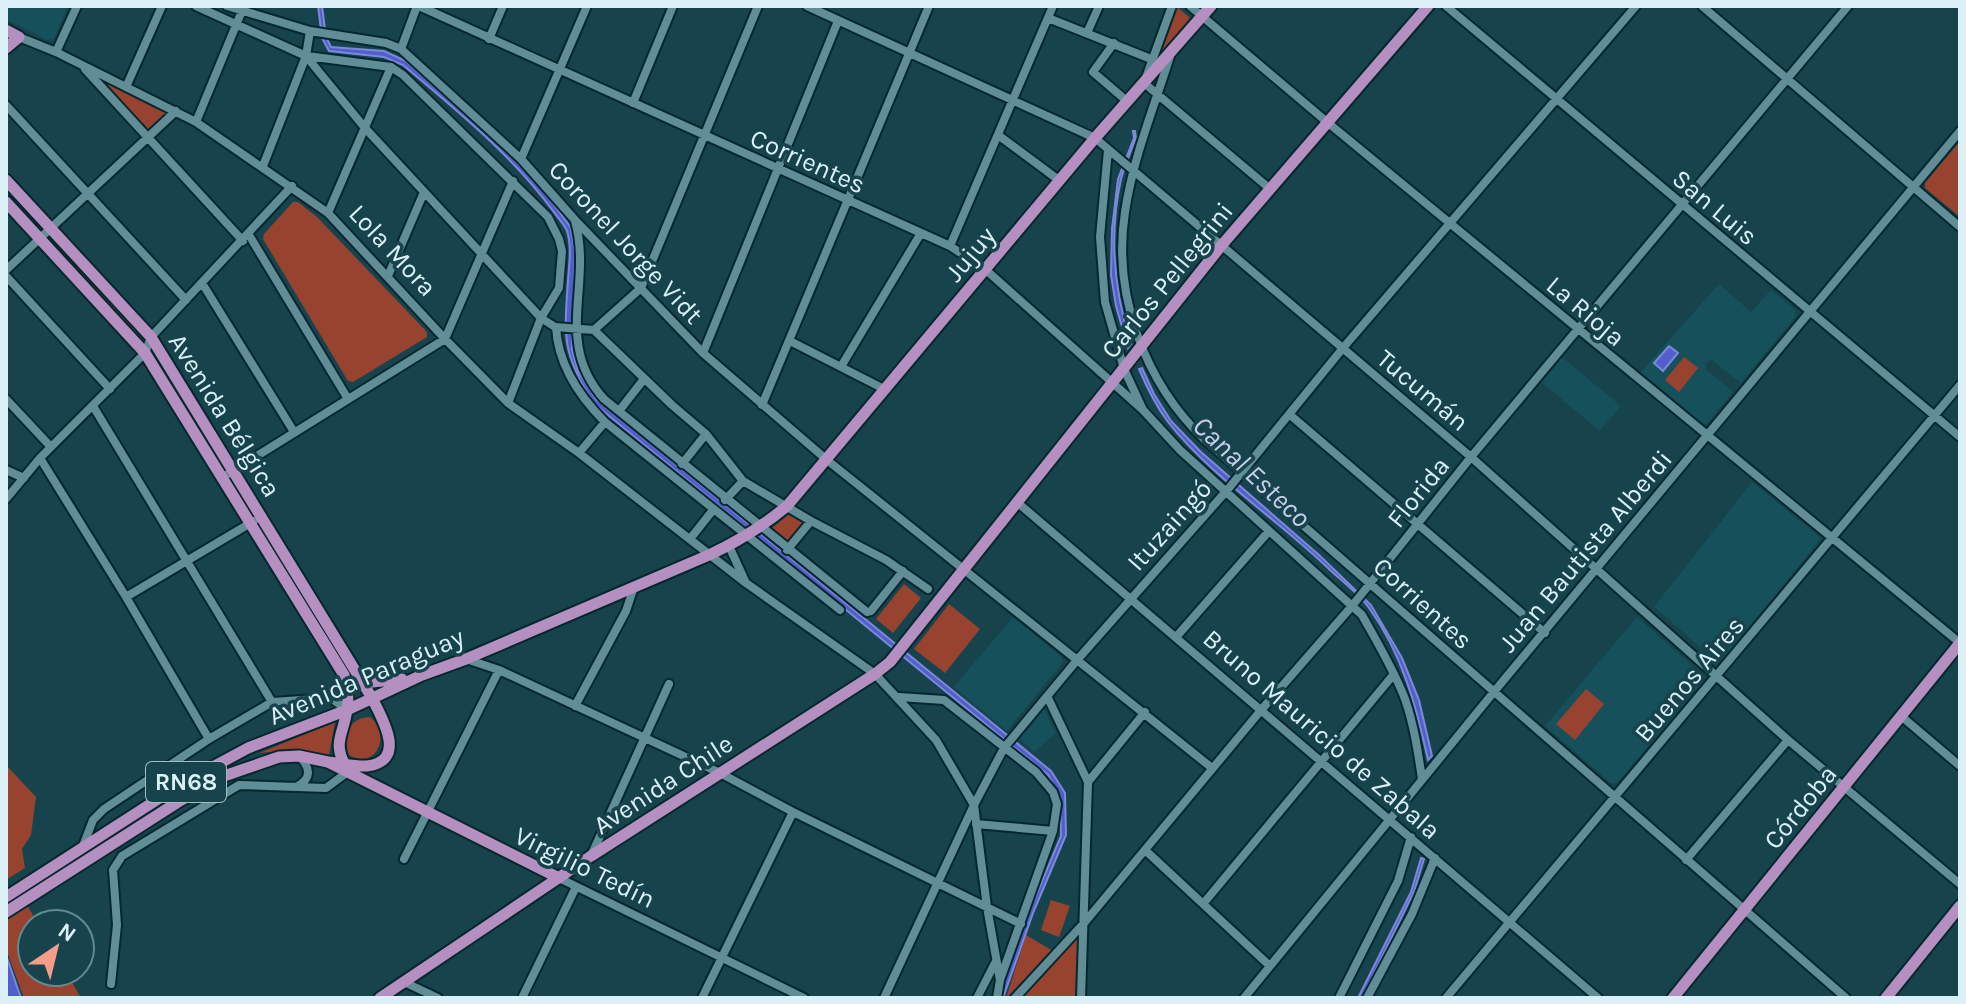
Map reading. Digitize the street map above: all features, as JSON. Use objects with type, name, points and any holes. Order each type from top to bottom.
[{"type":"main road","name":"Carlos Pellegrini","points":[[890,662],[1221,246],[1428,6]]},
{"type":"main road","name":"Jujuy","points":[[760,527],[787,506],[827,460],[1206,9]]},
{"type":"main road","name":"Lola Mora","points":[[6,30],[19,37]]},
{"type":"main road","points":[[6,48],[19,37]]},
{"type":"main road","name":"Avenida Bélgica","points":[[6,180],[151,337],[228,474]]},
{"type":"main road","name":"Avenida Bélgica","points":[[6,202],[145,353],[228,474],[372,698]]},
{"type":"main road","name":"Avenida Bélgica","points":[[257,520],[344,675],[347,710]]},
{"type":"main road","name":"Avenida Paraguay","points":[[6,897],[183,783],[237,754],[709,555],[760,527]]},
{"type":"main road","name":"Córdoba","points":[[1673,998],[1960,643]]},
{"type":"main road","name":"Avenida Chile","points":[[380,998],[591,856],[890,662]]},
{"type":"main road","points":[[355,669],[372,682],[422,675]]},
{"type":"main road","points":[[347,710],[338,744],[340,756],[346,768],[370,766],[385,758],[390,734],[372,698]]},
{"type":"main road","name":"Avenida Paraguay","points":[[6,912],[224,776],[262,761],[299,756],[346,768]]},
{"type":"main road","name":"Virgilio Tedín","points":[[346,768],[559,878]]},
{"type":"main road","points":[[1886,998],[1960,906]]},
{"type":"street","points":[[56,52],[77,6]]},
{"type":"street","points":[[126,87],[162,6]]},
{"type":"street","points":[[196,6],[306,56],[391,67],[403,75],[548,217],[562,251],[559,288],[541,318],[508,403]]},
{"type":"street","name":"Coronel Jorge Vidt","points":[[227,6],[319,32],[386,43],[401,49],[521,159],[703,353],[827,460],[1212,768]]},
{"type":"street","points":[[401,49],[418,6]]},
{"type":"street","name":"Corrientes","points":[[418,6],[950,246],[986,270],[1113,382],[1180,450],[1269,531],[1354,604],[1405,699],[1422,779]]},
{"type":"street","points":[[489,39],[503,6]]},
{"type":"street","points":[[521,159],[587,6]]},
{"type":"street","points":[[633,103],[673,6]]},
{"type":"street","points":[[594,330],[641,288],[758,6]]},
{"type":"street","name":"Tucumán","points":[[807,6],[1095,138],[1471,457],[1788,740],[1960,884]]},
{"type":"street","points":[[762,405],[929,6]]},
{"type":"street","points":[[950,246],[1053,6]]},
{"type":"street","points":[[1087,33],[1099,6]]},
{"type":"street","points":[[1172,6],[1144,83],[1269,188]]},
{"type":"street","name":"La Rioja","points":[[1190,6],[1206,9],[1327,122],[1960,643]]},
{"type":"street","name":"San Luis","points":[[1446,6],[1960,437]]},
{"type":"street","name":"Ituzaingó","points":[[884,998],[1004,748],[1240,475],[1343,348],[1636,6]]},
{"type":"street","points":[[1702,6],[1960,227]]},
{"type":"street","name":"Florida","points":[[1015,998],[1085,922],[1212,768],[1354,604],[1471,457],[1848,6]]},
{"type":"street","points":[[196,122],[243,9]]},
{"type":"street","points":[[1048,18],[1151,59]]},
{"type":"street","points":[[703,353],[838,21]]},
{"type":"street","points":[[263,166],[306,56],[319,32]]},
{"type":"street","name":"Lola Mora","points":[[19,37],[56,52],[196,122],[328,213],[508,403],[579,453],[746,583],[875,674],[936,740],[974,805]]},
{"type":"street","points":[[1114,43],[1093,72],[1128,102]]},
{"type":"street","name":"Corrientes","points":[[1172,51],[1131,170],[1122,243],[1126,289],[1141,345],[1155,378],[1171,404],[1240,475],[1846,998]]},
{"type":"street","points":[[306,56],[365,128],[541,318],[558,328],[594,330],[706,434],[743,481],[903,571],[928,589]]},
{"type":"street","points":[[82,66],[246,238],[348,399]]},
{"type":"street","points":[[328,213],[391,67]]},
{"type":"street","points":[[6,105],[186,300]]},
{"type":"street","points":[[110,389],[6,273],[176,111]]},
{"type":"street","name":"Juan Bautista Alberdi","points":[[1244,998],[1960,131]]},
{"type":"street","points":[[998,135],[1060,181]]},
{"type":"street","name":"Corrientes","points":[[1108,150],[1100,237],[1101,273],[1112,333],[1143,410]]},
{"type":"street","points":[[228,474],[445,339],[513,181]]},
{"type":"street","points":[[6,499],[40,458],[145,353],[151,337],[292,186]]},
{"type":"street","points":[[388,276],[424,192]]},
{"type":"street","points":[[575,220],[580,240],[578,351],[585,374],[604,399],[867,612],[903,571]]},
{"type":"street","points":[[842,365],[921,233]]},
{"type":"street","points":[[202,283],[294,432]]},
{"type":"street","points":[[558,328],[559,349],[573,382],[581,396],[605,422],[840,610]]},
{"type":"street","points":[[790,341],[886,390]]},
{"type":"street","points":[[619,411],[644,379]]},
{"type":"street","name":"Buenos Aires","points":[[1446,998],[1960,385]]},
{"type":"street","points":[[6,399],[51,447]]},
{"type":"street","points":[[93,406],[272,702]]},
{"type":"street","points":[[1289,414],[1545,633]]},
{"type":"street","points":[[579,453],[605,422]]},
{"type":"street","points":[[682,464],[706,434]]},
{"type":"street","points":[[40,458],[209,739]]},
{"type":"street","points":[[6,470],[24,478]]},
{"type":"street","points":[[725,500],[743,481]]},
{"type":"street","name":"Bruno Mauricio de Zabala","points":[[1018,503],[1598,998]]},
{"type":"street","points":[[690,539],[713,510]]},
{"type":"street","points":[[126,597],[257,520]]},
{"type":"street","points":[[787,550],[811,521]]},
{"type":"street","points":[[1177,636],[1269,531]]},
{"type":"street","points":[[729,546],[746,583]]},
{"type":"street","points":[[575,706],[626,611],[634,586]]},
{"type":"street","points":[[466,659],[499,670],[720,773],[1021,924]]},
{"type":"street","points":[[404,859],[499,670]]},
{"type":"street","points":[[1203,904],[1394,674]]},
{"type":"street","points":[[591,856],[669,684]]},
{"type":"street","points":[[1047,696],[1088,782],[1081,998]]},
{"type":"street","points":[[899,697],[944,700],[1036,772],[1053,792],[1057,804],[1053,831],[1000,980],[997,998]]},
{"type":"street","points":[[83,846],[93,820],[104,809],[209,739],[272,702],[331,698],[347,710]]},
{"type":"street","points":[[1088,782],[1145,712]]},
{"type":"street","points":[[1901,716],[1960,766]]},
{"type":"street","points":[[1686,860],[1788,740]]},
{"type":"street","points":[[296,788],[309,776],[299,756]]},
{"type":"street","points":[[111,984],[117,925],[113,870],[122,856],[239,785],[326,788],[346,768]]},
{"type":"street","points":[[974,805],[995,963],[1000,980]]},
{"type":"street","points":[[702,998],[793,812]]},
{"type":"street","points":[[976,824],[1053,831]]},
{"type":"street","points":[[1339,998],[1398,881],[1411,837]]},
{"type":"street","points":[[1145,850],[1270,966]]},
{"type":"street","points":[[1367,998],[1412,914],[1435,858]]},
{"type":"street","name":"Virgilio Tedín","points":[[559,878],[797,997]]},
{"type":"street","points":[[522,998],[576,887]]},
{"type":"street","points":[[977,998],[995,963]]},
{"type":"street","points":[[404,982],[438,998]]},
{"type":"shaded area","points":[[6,6],[68,6],[54,38],[48,40],[6,19]]},
{"type":"shaded area","points":[[318,6],[322,6],[326,37],[331,47],[384,51],[406,61],[517,162],[548,196],[571,228],[575,255],[572,350],[578,371],[596,399],[1051,771],[1065,793],[1066,835],[1033,913],[1003,998],[999,998],[1001,989],[1061,836],[1060,797],[1048,775],[593,403],[575,371],[567,344],[570,250],[564,226],[537,190],[501,152],[403,65],[384,57],[329,51],[322,38]]},
{"type":"shaded area","points":[[1176,6],[1190,18],[1160,54],[1157,52]]},
{"type":"shaded area","points":[[102,79],[169,111],[148,130]]},
{"type":"shaded area","points":[[1133,131],[1136,138],[1121,179],[1114,241],[1117,283],[1131,344],[1128,348],[1111,275],[1112,229],[1118,179],[1134,138]]},
{"type":"shaded area","points":[[1960,141],[1960,217],[1925,188],[1925,183]]},
{"type":"shaded area","points":[[293,202],[298,202],[317,217],[427,332],[427,337],[353,382],[348,381],[263,239]]},
{"type":"shaded area","points":[[55,241],[138,333],[135,334],[53,246]]},
{"type":"shaded area","points":[[1719,284],[1751,312],[1771,290],[1795,310],[1795,317],[1741,383],[1712,360],[1707,362],[1705,369],[1733,392],[1707,424],[1702,424],[1640,373]]},
{"type":"shaded area","points":[[1669,346],[1678,353],[1663,371],[1654,363]]},
{"type":"shaded area","points":[[1562,357],[1621,406],[1600,431],[1541,382]]},
{"type":"shaded area","points":[[1684,357],[1698,368],[1679,392],[1665,380]]},
{"type":"shaded area","points":[[1142,368],[1171,421],[1201,452],[1371,605],[1402,658],[1419,700],[1432,756],[1428,760],[1413,700],[1399,662],[1369,608],[1356,593],[1185,442],[1156,403],[1139,369]]},
{"type":"shaded area","points":[[1752,482],[1821,538],[1720,664],[1654,607]]},
{"type":"shaded area","points":[[792,512],[805,521],[788,542],[772,528]]},
{"type":"shaded area","points":[[904,584],[921,598],[893,633],[876,619]]},
{"type":"shaded area","points":[[949,604],[980,629],[945,673],[914,649]]},
{"type":"shaded area","points":[[1013,617],[1062,657],[1062,663],[1007,731],[954,687]]},
{"type":"shaded area","points":[[1637,617],[1705,677],[1617,783],[1611,783],[1545,726]]},
{"type":"shaded area","points":[[1586,689],[1604,704],[1575,740],[1556,724]]},
{"type":"shaded area","points":[[1040,709],[1044,709],[1056,733],[1034,752],[1017,736]]},
{"type":"shaded area","points":[[370,717],[380,733],[378,749],[367,758],[349,755],[349,729],[357,721]]},
{"type":"shaded area","points":[[335,722],[329,755],[295,750],[259,753]]},
{"type":"shaded area","points":[[6,765],[36,797],[31,835],[22,849],[25,868],[6,880]]},
{"type":"shaded area","points":[[1421,858],[1424,859],[1414,892],[1362,998],[1358,998],[1411,892]]},
{"type":"shaded area","points":[[1051,900],[1070,906],[1059,937],[1041,930]]},
{"type":"shaded area","points":[[16,912],[16,976],[6,949],[6,918]]},
{"type":"shaded area","points":[[1026,935],[1053,951],[1006,998]]},
{"type":"shaded area","points":[[1080,935],[1077,998],[1022,998]]},
{"type":"shaded area","points":[[6,955],[21,998],[6,998]]},
{"type":"shaded area","points":[[20,988],[75,988],[81,998],[24,998]]},
{"type":"water label","name":"Canal Esteco","points":[[1252,471]]}]
